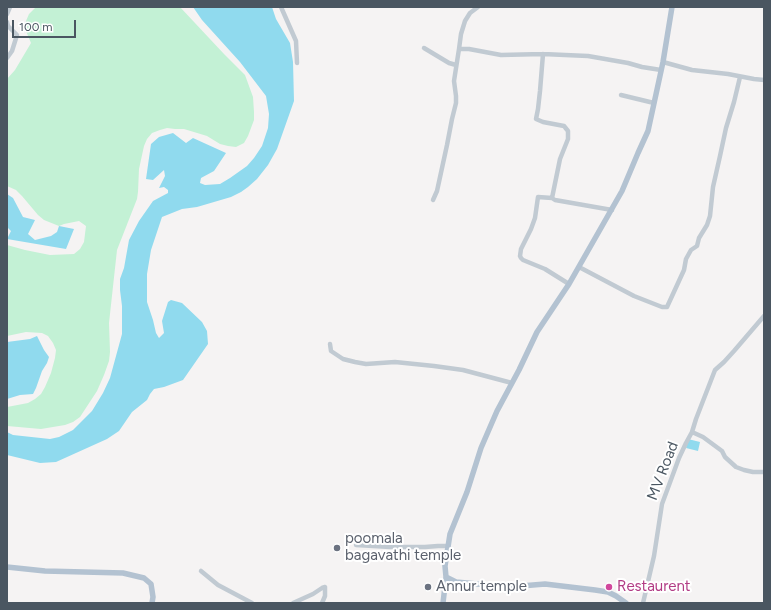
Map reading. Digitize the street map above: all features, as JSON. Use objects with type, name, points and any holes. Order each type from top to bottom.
[{"type":"main road","points":[[444,603],[446,566],[450,534],[467,492],[481,448],[497,410],[537,332],[569,284],[612,210],[648,132],[663,62],[672,7]]},
{"type":"main road","points":[[7,567],[45,571],[122,573],[144,578],[151,584],[153,597],[152,603]]},
{"type":"main road","points":[[446,577],[456,582],[509,587],[544,584],[595,590],[608,592],[626,603]]},
{"type":"street","points":[[7,14],[10,7]]},
{"type":"street","points":[[281,7],[296,41],[297,63]]},
{"type":"street","points":[[433,200],[437,190],[456,103],[454,81],[461,34],[470,13],[478,7]]},
{"type":"street","points":[[7,22],[8,26],[17,36],[12,51],[7,58]]},
{"type":"street","points":[[424,48],[449,63],[456,65]]},
{"type":"street","points":[[459,49],[469,49],[500,55],[543,54],[588,56],[661,70]]},
{"type":"street","points":[[543,54],[536,119],[543,122],[564,126],[568,131],[568,138],[560,159],[552,198]]},
{"type":"street","points":[[663,62],[692,70],[764,80]]},
{"type":"street","points":[[579,267],[634,296],[662,307],[667,307],[684,270],[686,259],[691,250],[697,246],[699,238],[707,225],[710,216],[713,187],[724,135],[740,77]]},
{"type":"street","points":[[621,95],[654,103]]},
{"type":"street","points":[[569,284],[545,269],[523,260],[520,256],[521,249],[535,218],[538,197],[552,198],[555,200],[612,210]]},
{"type":"street","points":[[692,432],[714,370],[724,362],[764,316]]},
{"type":"street","points":[[330,344],[331,352],[343,359],[355,362],[366,364],[394,362],[434,366],[463,370],[512,383]]},
{"type":"street","name":"MV Road","points":[[643,603],[654,556],[662,504],[679,458],[692,432],[703,437],[722,451],[725,457],[736,467],[753,472],[764,472]]},
{"type":"street","points":[[356,545],[425,548],[448,546]]},
{"type":"street","points":[[201,571],[218,585],[252,603]]},
{"type":"street","points":[[293,603],[325,587],[325,596],[322,603]]},
{"type":"green space","points":[[36,7],[180,7],[245,75],[253,97],[254,112],[254,120],[248,136],[244,143],[236,147],[220,144],[207,136],[184,129],[167,128],[152,133],[147,139],[139,169],[137,199],[117,250],[109,323],[110,352],[109,361],[104,375],[97,391],[80,417],[65,425],[41,429],[7,426],[7,407],[28,403],[41,394],[51,373],[56,350],[48,336],[42,333],[26,332],[7,336],[7,245],[50,255],[74,254],[80,249],[84,242],[86,226],[79,221],[59,226],[44,220],[16,190],[7,186],[7,79],[15,70],[31,43],[25,28],[29,14]]},
{"type":"water","points":[[193,7],[272,7],[276,19],[290,43],[293,62],[294,101],[277,149],[268,165],[257,179],[248,187],[231,197],[197,207],[182,209],[162,217],[151,250],[147,274],[147,302],[156,333],[159,338],[164,333],[162,321],[168,302],[171,300],[182,303],[202,322],[207,331],[208,344],[183,380],[154,389],[147,400],[132,412],[119,431],[107,439],[56,462],[40,463],[7,455],[7,432],[13,435],[50,439],[59,437],[73,430],[92,411],[110,378],[122,334],[120,279],[124,268],[129,240],[139,221],[153,201],[168,193],[168,190],[164,187],[159,188],[165,176],[164,170],[153,180],[146,179],[151,144],[159,137],[173,133],[186,143],[193,138],[226,153],[214,171],[201,178],[200,183],[205,185],[220,184],[230,178],[247,166],[262,146],[268,128],[269,114],[266,96],[240,62],[202,20]]},
{"type":"water","points":[[7,194],[13,198],[23,217],[35,220],[28,234],[35,240],[51,236],[57,232],[59,226],[74,229],[66,249],[7,239],[11,231],[7,228]]},
{"type":"water","points":[[37,336],[49,357],[36,388],[33,394],[20,395],[7,399],[7,342],[30,339]]},
{"type":"water","points":[[688,439],[700,442],[698,451],[686,448]]},
{"type":"place","name":"poomala bagavathi temple","points":[[337,548]]},
{"type":"place","name":"Annur temple","points":[[428,587]]},
{"type":"place","name":"Restaurent","points":[[609,587]]}]
